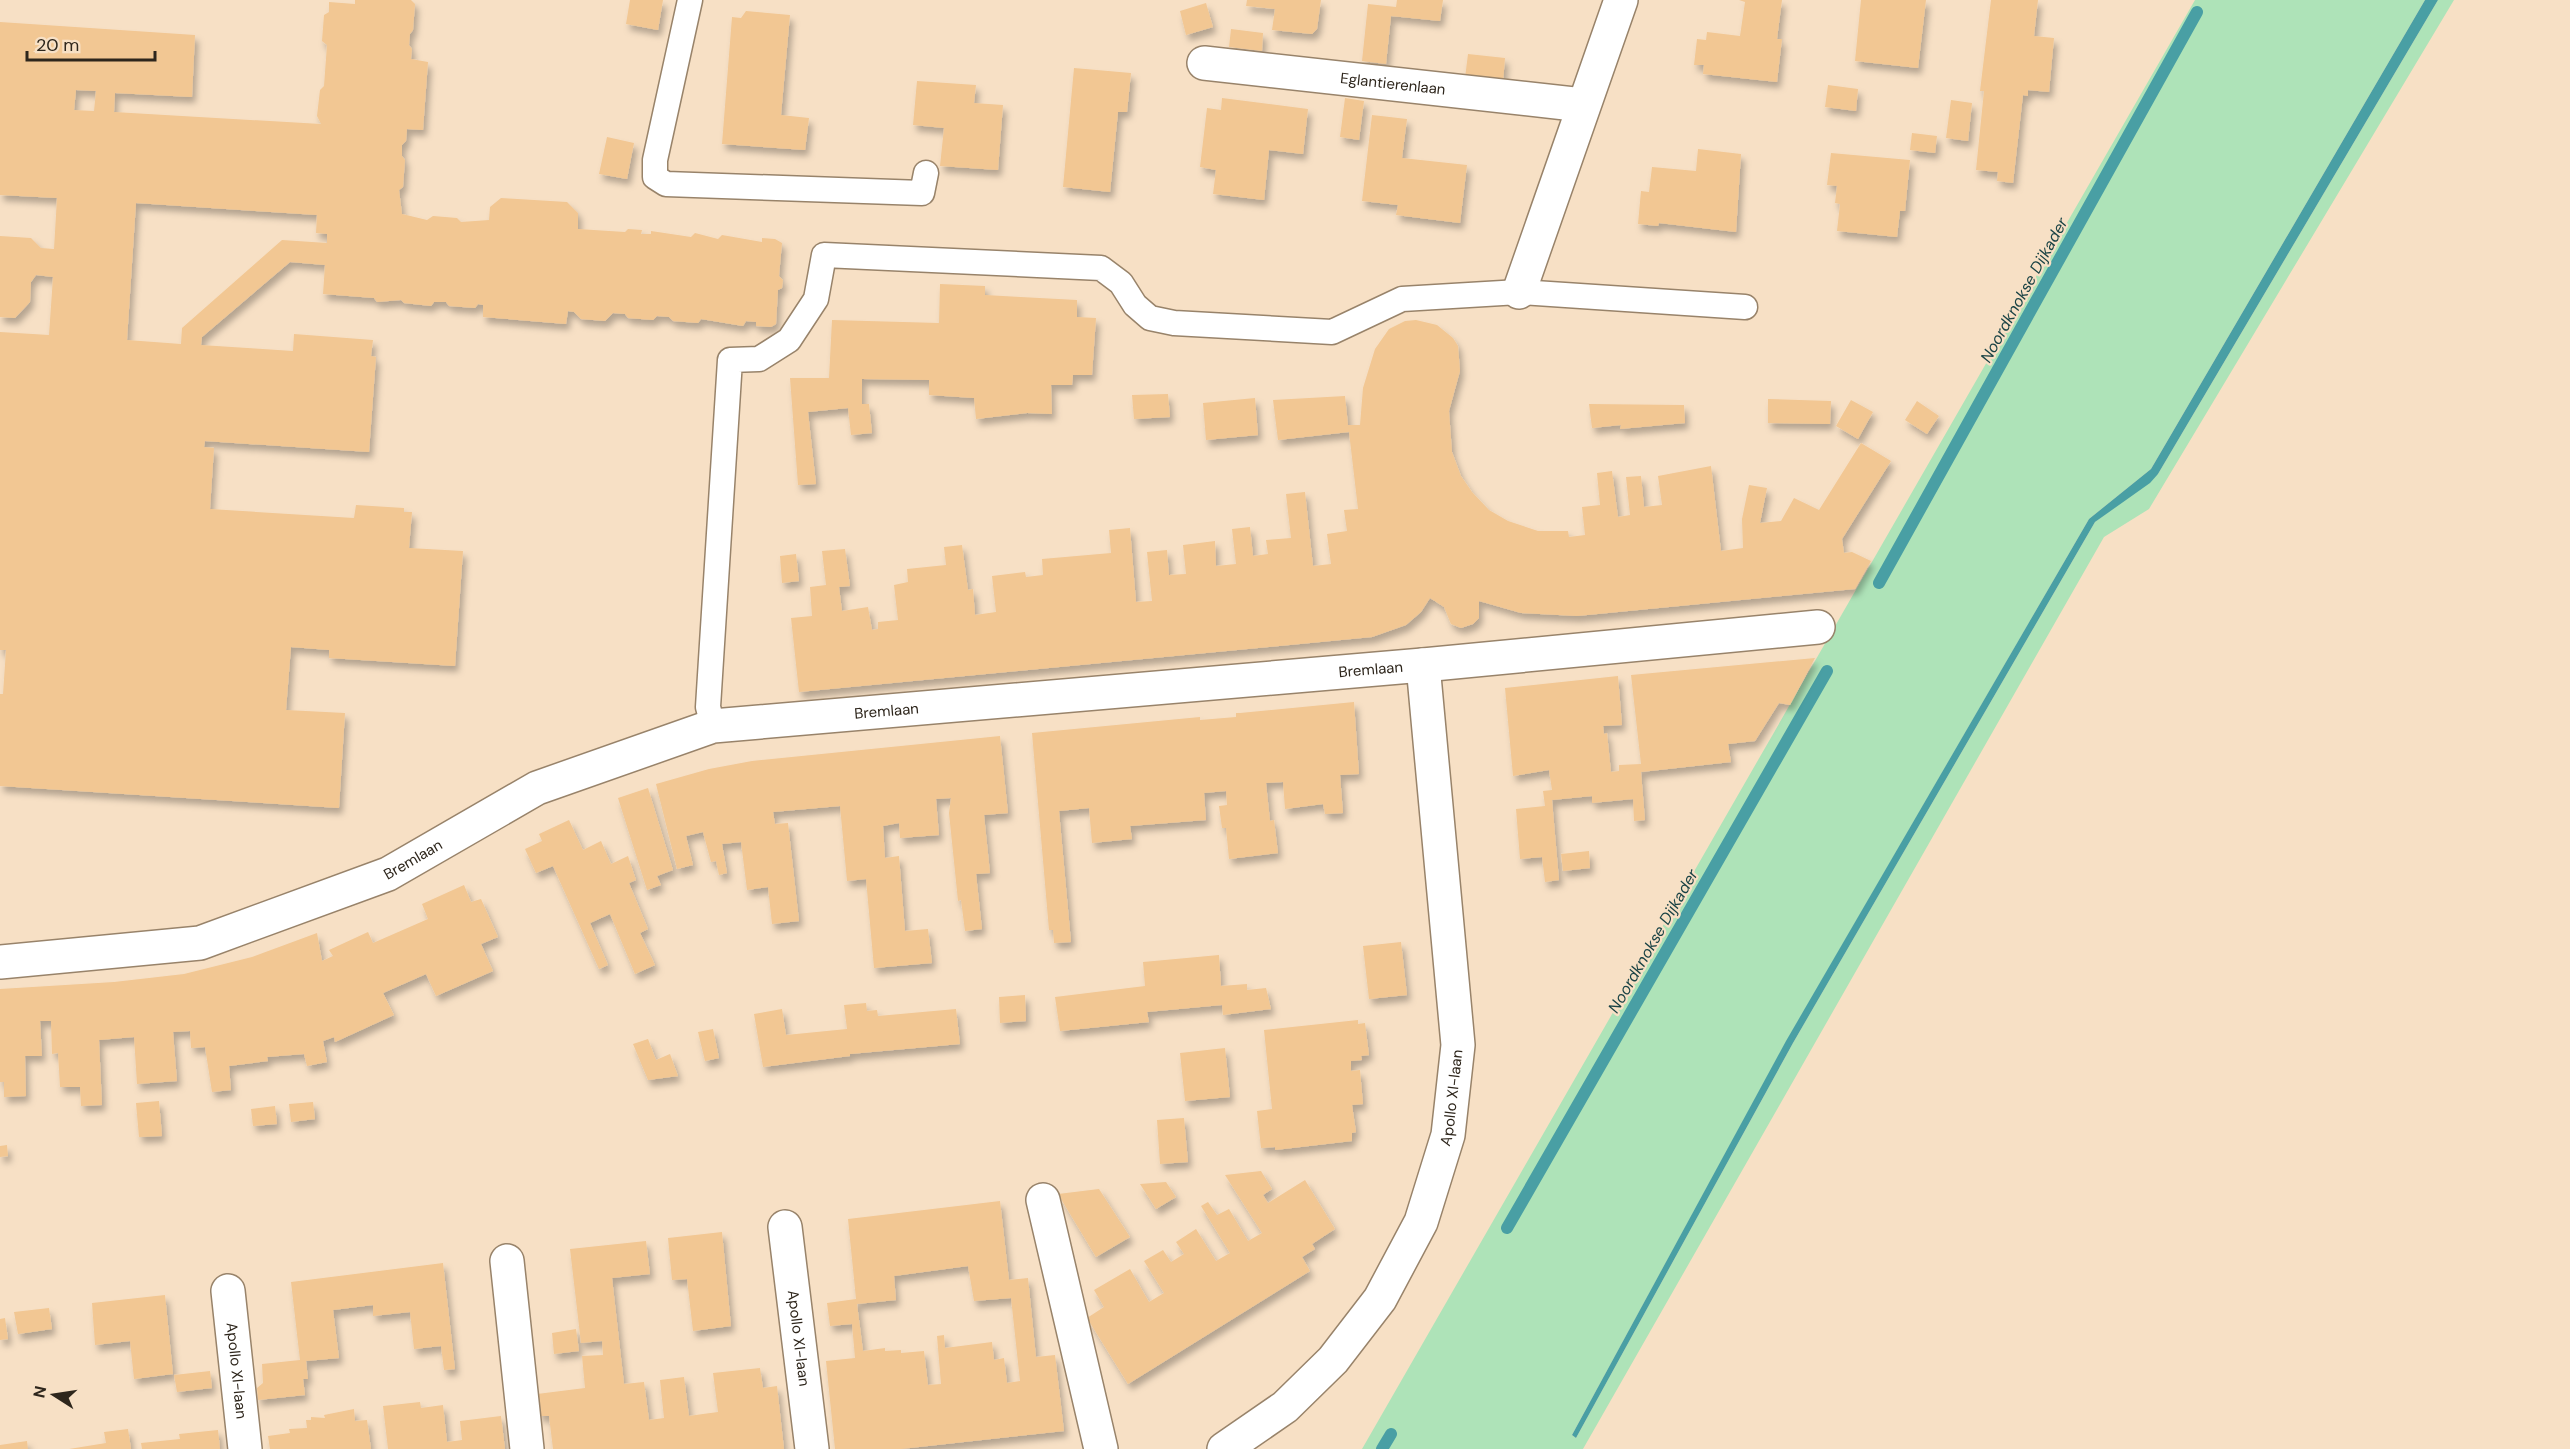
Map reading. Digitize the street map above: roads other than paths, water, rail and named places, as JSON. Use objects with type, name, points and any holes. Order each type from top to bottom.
[{"type":"street","points":[[1519,292],[1621,0]]},
{"type":"street","name":"Eglantierenlaan","points":[[1204,63],[1583,105]]},
{"type":"street","name":"Bremlaan","points":[[0,962],[200,943],[388,874],[537,788],[713,726],[1423,666],[1818,627]]},
{"type":"street","name":"Apollo XI-laan","points":[[1224,1449],[1293,1399],[1333,1360],[1380,1299],[1421,1222],[1448,1135],[1458,1045],[1423,666]]},
{"type":"street","points":[[1043,1200],[1101,1449]]},
{"type":"street","name":"Apollo XI-laan","points":[[785,1227],[812,1449]]},
{"type":"street","points":[[507,1261],[528,1449]]},
{"type":"street","name":"Apollo XI-laan","points":[[228,1291],[245,1449]]},
{"type":"lane","points":[[690,0],[655,160],[655,177],[666,184],[922,193],[926,173]]},
{"type":"lane","points":[[713,726],[708,707],[730,360],[759,358],[789,340],[816,299],[824,255],[1101,268],[1121,284],[1135,304],[1150,318],[1174,323],[1332,332],[1402,299],[1519,292],[1745,307]]},
{"type":"water","points":[[2425,0],[2438,0],[2158,474],[2150,483],[2095,522],[1793,1043],[1576,1438],[1572,1435],[1786,1041],[2089,519],[2151,469]]},
{"type":"waterway","name":"Noordknokse Dijkader","points":[[1879,583],[2197,12]]},
{"type":"waterway","name":"Noordknokse Dijkader","points":[[1507,1228],[1827,671]]},
{"type":"waterway","name":"Noordknokse Dijkader","points":[[1382,1449],[1391,1434]]}]
